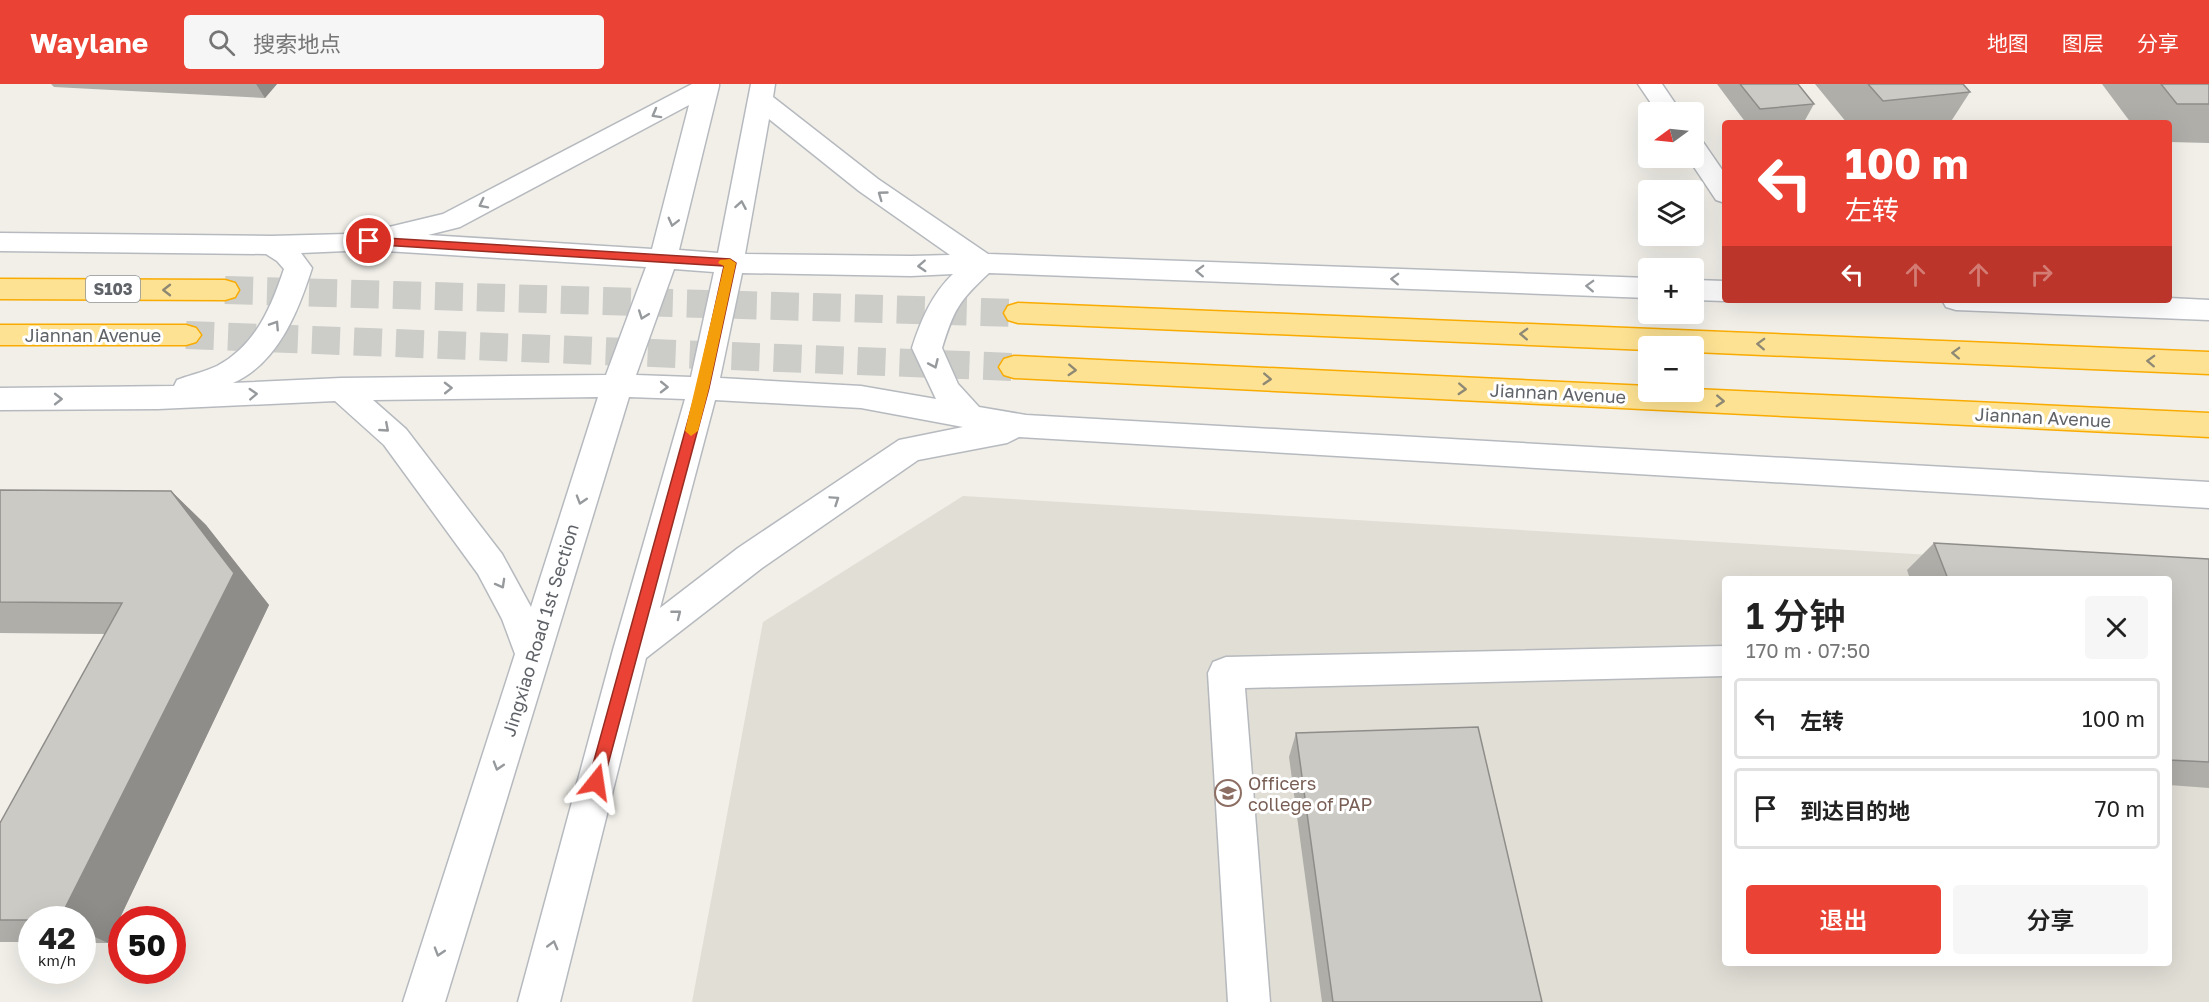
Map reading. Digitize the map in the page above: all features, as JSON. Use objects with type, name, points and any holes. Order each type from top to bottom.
[{"type":"highway","name":"S103","points":[[0,289],[225,290]]},
{"type":"highway","points":[[1018,313],[2209,363]]},
{"type":"highway","name":"Jiannan Avenue","points":[[0,335],[186,335]]},
{"type":"highway","name":"Jiannan Avenue","points":[[1014,367],[2209,425]]},
{"type":"main road","points":[[1650,84],[1662,102]]},
{"type":"main road","points":[[369,241],[451,220],[707,85]]},
{"type":"main road","name":"Jingxiao Road 1st Section","points":[[424,1002],[617,386],[663,260],[707,85]]},
{"type":"main road","points":[[539,1002],[631,650],[703,388],[730,263],[762,91]]},
{"type":"main road","points":[[762,91],[818,148],[905,212],[982,263]]},
{"type":"main road","points":[[1704,163],[1722,190]]},
{"type":"main road","points":[[0,242],[271,245],[369,241],[730,263],[911,266],[982,263],[1638,288]]},
{"type":"main road","points":[[158,398],[229,373],[252,356],[276,325],[288,302],[298,268],[287,254],[271,245]]},
{"type":"main road","points":[[970,417],[946,390],[927,348],[936,320],[951,292],[982,263]]},
{"type":"main road","points":[[1704,290],[1722,291]]},
{"type":"main road","points":[[2032,303],[2209,310]]},
{"type":"main road","points":[[0,399],[158,398],[341,389],[617,386],[703,388],[861,397],[1026,428],[2209,495]]},
{"type":"main road","points":[[341,389],[395,437],[490,564],[518,616],[533,654]]},
{"type":"main road","points":[[631,650],[750,558],[910,449],[1026,428]]},
{"type":"main road","points":[[1249,1002],[1226,673],[1722,661]]},
{"type":"shaded area","name":"Officers college of PAP","points":[[963,496],[2209,572],[2209,1002],[692,1002],[763,622]]},
{"type":"building","points":[[1740,84],[1798,84],[1814,104],[1760,109]]},
{"type":"building","points":[[1868,84],[1963,84],[1970,92],[1883,101]]},
{"type":"building","points":[[2161,84],[2209,84],[2209,104],[2177,104]]},
{"type":"building","points":[[0,490],[171,491],[234,573],[66,906],[18,906],[18,920],[0,920],[0,823],[122,603],[0,602]]},
{"type":"building","points":[[1934,543],[2209,559],[2209,762],[2172,760],[2172,576],[1947,576]]},
{"type":"building","points":[[1478,727],[1542,1002],[1333,1002],[1296,733]]},
{"type":"tunnel","points":[[225,290],[1018,313]]},
{"type":"tunnel","points":[[186,335],[1014,367]]},
{"type":"slow traffic","points":[[691,431],[703,388],[730,263],[724,263]]},
{"type":"place","name":"Officers college of PAP","points":[[1228,793]]},
{"type":"route","points":[[369,241],[730,263],[703,388],[596,782]]}]
